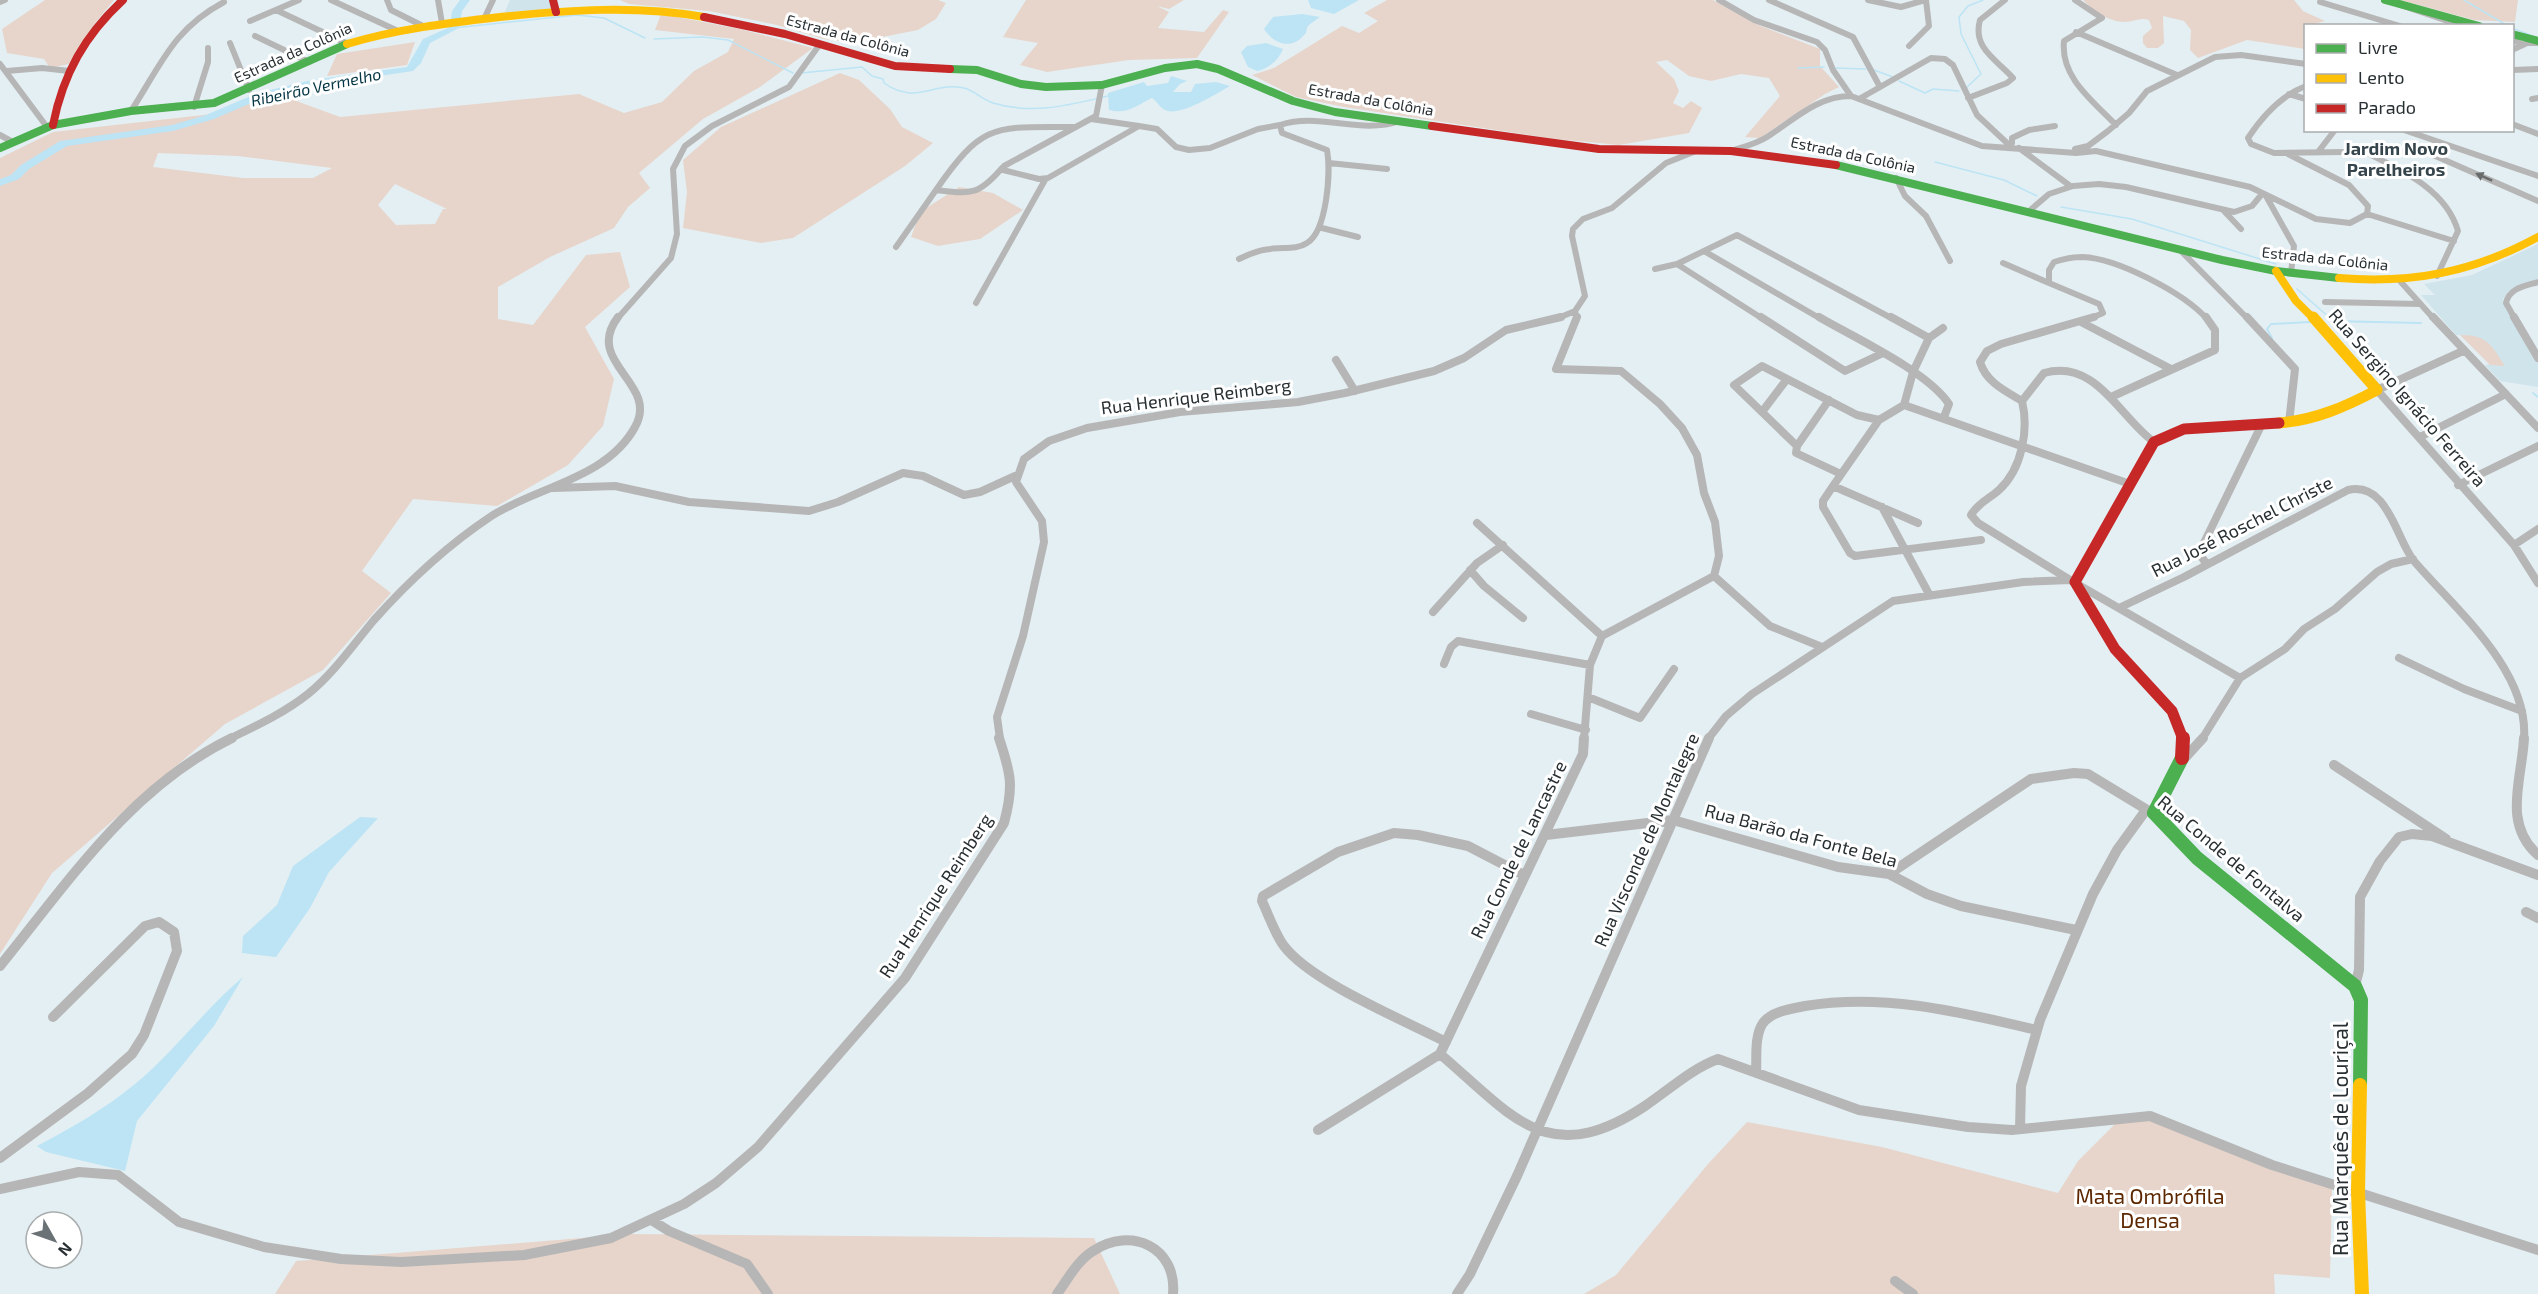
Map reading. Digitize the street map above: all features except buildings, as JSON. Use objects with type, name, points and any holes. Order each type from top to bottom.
[{"type":"main road","points":[[50,126],[75,55],[91,32],[123,0]]},
{"type":"main road","points":[[2389,1],[2462,24]]},
{"type":"main road","points":[[2389,1],[2472,24]]},
{"type":"main road","name":"Estrada da Colônia","points":[[4,141],[50,126],[130,111],[194,107],[249,90],[348,44],[396,30],[484,19],[555,6],[619,8],[678,11],[820,44],[895,66],[977,70],[1021,84],[1067,88],[1102,85],[1165,68],[1197,64],[1218,69],[1270,93],[1313,107],[1400,121],[1599,149],[1731,151],[1805,159],[1896,178],[2179,249],[2291,273],[2400,281],[2438,276],[2469,270],[2507,255],[2538,237]]},
{"type":"main road","name":"Rua Sergino Ignácio Ferreira","points":[[2276,271],[2296,302],[2322,326],[2377,390]]},
{"type":"main road","points":[[2150,812],[2182,760],[2184,738],[2180,722],[2116,649],[2072,581],[2154,442],[2161,436],[2176,430],[2261,426],[2320,418],[2377,390]]},
{"type":"main road","name":"Rua Conde de Fontalva","points":[[2150,812],[2197,858],[2355,986]]},
{"type":"main road","name":"Rua Marquês de Louriçal","points":[[2355,986],[2361,1000],[2362,1028],[2358,1192],[2362,1294]]},
{"type":"street","points":[[0,2],[5,0]]},
{"type":"street","points":[[250,21],[299,0]]},
{"type":"street","points":[[331,0],[396,30]]},
{"type":"street","points":[[387,0],[391,10],[423,26]]},
{"type":"street","points":[[438,0],[453,22]]},
{"type":"street","points":[[484,19],[493,0]]},
{"type":"street","points":[[1719,0],[1754,20],[1817,42],[1826,50],[1833,70],[1851,96]]},
{"type":"street","points":[[1769,0],[1853,37],[1880,87]]},
{"type":"street","points":[[1868,0],[1901,7],[1926,0],[1928,27],[1933,33]]},
{"type":"street","points":[[1968,98],[2007,83],[2013,78],[1989,56],[1977,34],[1980,20],[2005,0]]},
{"type":"street","points":[[2075,0],[2102,18],[2064,41],[2062,50],[2065,64],[2079,85],[2116,125]]},
{"type":"street","points":[[2389,1],[2457,24]]},
{"type":"street","points":[[130,111],[163,62],[168,48],[200,15],[224,2]]},
{"type":"street","points":[[2320,2],[2393,24]]},
{"type":"street","points":[[276,10],[348,44]]},
{"type":"street","points":[[1909,45],[1928,27]]},
{"type":"street","points":[[2076,32],[2177,75]]},
{"type":"street","points":[[255,36],[309,62]]},
{"type":"street","points":[[230,43],[249,90]]},
{"type":"street","points":[[0,966],[127,812],[169,774],[206,751],[294,705],[324,680],[392,600],[488,518],[544,488],[584,473],[622,445],[634,429],[640,415],[641,400],[616,362],[606,338],[608,329],[621,311],[655,279],[674,251],[677,213],[672,180],[675,160],[690,144],[728,117],[789,87],[820,44]]},
{"type":"street","points":[[194,107],[208,62],[208,48]]},
{"type":"street","points":[[1970,142],[2074,149],[2088,146],[2116,125],[2147,91],[2223,54],[2304,64]]},
{"type":"street","points":[[1859,99],[1927,60],[1940,58],[1953,65],[1982,122],[2069,185]]},
{"type":"street","points":[[0,64],[8,70],[50,126]]},
{"type":"street","points":[[8,70],[42,68],[69,71]]},
{"type":"street","points":[[13,78],[42,68]]},
{"type":"street","points":[[2514,70],[2538,69]]},
{"type":"street","points":[[936,190],[974,194],[983,191],[1002,168],[1091,119],[1098,112],[1102,85]]},
{"type":"street","points":[[2304,87],[2289,94],[2248,138],[2251,144],[2265,152],[2288,154],[2362,151],[2428,152],[2538,201]]},
{"type":"street","points":[[2289,94],[2304,98]]},
{"type":"street","points":[[1731,151],[1773,134],[1816,103],[1836,96],[1851,96],[1910,115],[1970,142],[1986,146],[2012,144],[2076,153],[2096,151],[2240,184],[2303,213],[2329,221],[2350,223],[2367,214],[2368,206],[2357,192],[2288,154]]},
{"type":"street","points":[[1091,119],[1157,129],[1176,147],[1189,150],[1210,148],[1258,129],[1299,120],[1375,126],[1400,121]]},
{"type":"street","points":[[2514,124],[2538,134]]},
{"type":"street","points":[[1239,259],[1255,253],[1307,244],[1322,228],[1329,163],[1325,148],[1282,133],[1280,125]]},
{"type":"street","points":[[976,303],[1045,180],[1139,126]]},
{"type":"street","points":[[2012,144],[2013,136],[2055,126]]},
{"type":"street","points":[[896,247],[964,150],[983,135],[1001,129],[1076,127]]},
{"type":"street","points":[[2096,151],[2102,147],[2108,131]]},
{"type":"street","points":[[2318,152],[2333,132]]},
{"type":"street","points":[[2410,132],[2538,176]]},
{"type":"street","points":[[1477,523],[1602,636],[1714,576],[1719,556],[1719,542],[1694,449],[1671,415],[1621,371],[1556,369],[1575,327],[1577,319],[1575,311],[1584,302],[1585,296],[1572,236],[1574,227],[1583,219],[1612,208],[1666,164],[1699,150]]},
{"type":"street","points":[[2362,151],[2403,172],[2443,201],[2458,225],[2454,241],[2438,276]]},
{"type":"street","points":[[1329,163],[1387,169]]},
{"type":"street","points":[[1002,168],[1045,180]]},
{"type":"street","points":[[1896,178],[1905,196],[1926,216],[1950,261]]},
{"type":"street","points":[[2028,212],[2041,197],[2069,185],[2107,184],[2224,210],[2245,210],[2264,195]]},
{"type":"street","points":[[2264,195],[2294,246],[2291,273]]},
{"type":"street","points":[[2224,210],[2241,229]]},
{"type":"street","points":[[2367,214],[2454,241]]},
{"type":"street","points":[[1322,228],[1358,237]]},
{"type":"street","points":[[1654,268],[1677,264],[1737,236],[1929,338]]},
{"type":"street","points":[[2179,249],[2289,360],[2295,369],[2289,423]]},
{"type":"street","points":[[1704,251],[1913,372],[1941,392],[1948,404],[1944,417]]},
{"type":"street","points":[[2049,283],[2049,270],[2054,262],[2084,256],[2125,270],[2192,304],[2215,330],[2215,350],[2111,397]]},
{"type":"street","points":[[2003,263],[2091,300],[2103,308],[2099,316],[2001,344],[1987,351],[1982,357],[1981,369],[1989,379],[2022,401],[2025,416],[2021,447],[2009,478],[1999,489],[1977,505],[1971,515],[1978,523],[2072,581],[2121,607],[2192,652],[2240,678]]},
{"type":"street","points":[[1677,264],[1845,372],[1881,354]]},
{"type":"street","points":[[2400,281],[2463,351],[2538,428]]},
{"type":"street","points":[[2538,282],[2509,293],[2506,298],[2506,303],[2538,358]]},
{"type":"street","points":[[2325,302],[2420,304]]},
{"type":"street","name":"Rua Henrique Reimberg","points":[[0,1189],[79,1172],[118,1175],[137,1187],[164,1212],[201,1230],[317,1257],[367,1261],[401,1262],[524,1255],[601,1241],[653,1221],[716,1183],[774,1130],[905,978],[1004,823],[1010,800],[1011,774],[999,737],[997,717],[1023,636],[1042,561],[1045,535],[1042,521],[1023,495],[1015,476],[1028,455],[1044,443],[1068,432],[1134,417],[1311,400],[1354,392],[1453,363],[1488,339],[1510,328],[1575,311]]},
{"type":"street","points":[[2081,322],[2170,369]]},
{"type":"street","points":[[1943,328],[1929,338],[1913,372],[1904,405],[1879,420],[1823,501],[1823,507],[1850,554],[1856,556],[1981,540]]},
{"type":"street","points":[[2377,390],[2463,351]]},
{"type":"street","points":[[1336,360],[1354,392]]},
{"type":"street","points":[[1797,446],[1734,384],[1762,366],[1857,415],[1879,420]]},
{"type":"street","points":[[2022,401],[2041,376],[2056,372],[2089,378],[2111,397],[2142,436],[2154,442]]},
{"type":"street","points":[[1762,411],[1787,379]]},
{"type":"street","name":"Rua Sergino Ignácio Ferreira","points":[[2377,390],[2420,437],[2458,485],[2514,546],[2538,583]]},
{"type":"street","points":[[2420,437],[2506,394]]},
{"type":"street","points":[[1828,400],[1797,446],[1796,453],[1841,474]]},
{"type":"street","points":[[1904,405],[1944,417],[2021,447],[2130,484]]},
{"type":"street","points":[[2206,563],[2200,555],[2201,549],[2261,426]]},
{"type":"street","points":[[2458,485],[2538,446]]},
{"type":"street","points":[[544,488],[615,486],[689,502],[809,511],[838,502],[903,473],[923,476],[964,495],[980,492],[1015,476]]},
{"type":"street","points":[[1833,486],[1918,523]]},
{"type":"street","name":"Rua José Roschel Christe","points":[[2121,607],[2184,577],[2206,563],[2348,490],[2361,489],[2378,499],[2413,559]]},
{"type":"street","points":[[1881,507],[1929,594]]},
{"type":"street","points":[[2514,546],[2538,529]]},
{"type":"street","points":[[1433,612],[1470,570],[1503,545]]},
{"type":"street","points":[[2182,760],[2199,744],[2240,678],[2285,649],[2304,629],[2335,609],[2377,572],[2391,564],[2413,559],[2477,630],[2506,678],[2522,711],[2524,743],[2517,794],[2518,826],[2522,842],[2538,855]]},
{"type":"street","points":[[1470,570],[1484,586],[1523,618]]},
{"type":"street","points":[[1714,576],[1770,626],[1822,647]]},
{"type":"street","name":"Rua Visconde de Montalegre","points":[[1457,1294],[1470,1275],[1536,1131],[1718,723],[1752,694],[1893,601],[2023,582],[2072,581]]},
{"type":"street","name":"Rua Conde de Lancastre","points":[[1440,1054],[1583,754],[1590,665],[1602,636]]},
{"type":"street","points":[[1444,664],[1454,643],[1464,641],[1590,665]]},
{"type":"street","points":[[2399,658],[2464,689],[2522,711]]},
{"type":"street","points":[[1588,697],[1640,718],[1674,669]]},
{"type":"street","points":[[1531,714],[1586,730]]},
{"type":"street","points":[[2334,765],[2432,827],[2449,842]]},
{"type":"street","name":"Rua Conde de Fontalva","points":[[1889,874],[2031,779],[2054,774],[2088,774],[2150,812]]},
{"type":"street","points":[[2020,1129],[2020,1098],[2037,1030],[2076,930],[2121,843],[2150,812]]},
{"type":"street","name":"Rua Barão da Fonte Bela","points":[[1545,836],[1674,820],[1838,867],[1889,874],[1927,894],[1961,906],[2076,930]]},
{"type":"street","points":[[1446,1042],[1326,980],[1298,962],[1276,931],[1262,901],[1263,896],[1330,855],[1394,833],[1418,835],[1468,846],[1524,875]]},
{"type":"street","points":[[2355,986],[2359,970],[2360,897],[2394,841],[2406,834],[2422,834],[2538,875]]},
{"type":"street","points":[[2526,912],[2538,918]]},
{"type":"street","points":[[0,1158],[88,1093],[119,1067],[139,1046],[177,951],[178,939],[172,928],[159,922],[145,926],[53,1017]]},
{"type":"street","points":[[1756,1072],[1761,1026],[1771,1017],[1787,1010],[1844,999],[1867,999],[1949,1011],[2037,1030]]},
{"type":"street","points":[[1318,1130],[1440,1054],[1516,1119],[1536,1131],[1551,1134],[1569,1134],[1607,1128],[1642,1107],[1702,1065],[1718,1059],[1859,1110],[1968,1127],[2020,1129],[2150,1116],[2272,1164],[2538,1250]]},
{"type":"street","points":[[653,1221],[669,1231],[747,1264],[768,1294]]},
{"type":"street","points":[[1057,1294],[1093,1250],[1109,1243],[1126,1241],[1150,1245],[1168,1259],[1175,1275],[1173,1294]]},
{"type":"street","points":[[1895,1281],[1913,1294]]},
{"type":"shaded area","points":[[510,0],[550,0],[552,10],[503,16]]},
{"type":"shaded area","points":[[2538,244],[2538,279],[2509,291],[2503,299],[2538,364],[2538,387],[2500,381],[2485,365],[2490,364],[2460,335],[2456,335],[2421,295],[2435,295],[2424,284],[2472,275]]},
{"type":"green space","points":[[45,0],[114,0],[95,23],[69,64],[50,68],[44,59],[7,53],[2,29]]},
{"type":"green space","points":[[620,0],[938,0],[946,3],[936,19],[918,30],[851,43],[824,39],[777,25],[709,11],[629,4]]},
{"type":"green space","points":[[1026,0],[1184,0],[1169,9],[1157,6],[1169,12],[1158,28],[1204,32],[1223,10],[1229,12],[1197,58],[1129,60],[1047,72],[1020,65],[1038,43],[1003,37]]},
{"type":"green space","points":[[1387,0],[1713,0],[1761,26],[1820,49],[1820,66],[1839,87],[1760,138],[1745,137],[1780,96],[1769,78],[1741,74],[1711,81],[1689,76],[1667,60],[1656,62],[1674,79],[1679,91],[1673,103],[1683,108],[1691,101],[1702,108],[1689,133],[1619,145],[1556,139],[1344,107],[1296,97],[1252,75],[1274,68],[1342,26],[1359,33],[1378,21],[1364,13]]},
{"type":"green space","points":[[2083,0],[2294,0],[2303,11],[2325,21],[2304,24],[2304,49],[2247,40],[2198,58],[2190,50],[2191,30],[2184,21],[2163,16],[2164,43],[2158,48],[2147,48],[2143,43],[2143,36],[2152,28],[2149,20],[2119,22],[2107,18]]},
{"type":"green space","points":[[2400,0],[2518,0],[2515,22],[2474,20]]},
{"type":"green space","points":[[661,14],[740,29],[813,48],[760,87],[703,119],[639,173],[650,188],[628,207],[614,228],[550,257],[498,287],[498,319],[533,325],[586,255],[620,252],[630,287],[585,327],[614,379],[603,426],[568,465],[497,506],[413,499],[362,571],[391,593],[323,670],[225,724],[52,873],[0,954],[0,158],[53,132],[212,114],[280,95],[340,117],[579,94],[624,113],[662,102],[694,71],[728,52],[734,39],[655,30]],"holes":[[[158,153],[238,156],[332,168],[313,178],[243,178],[153,167]],[[395,184],[447,209],[443,209],[435,224],[396,225],[378,205]]]},
{"type":"green space","points":[[415,42],[407,65],[327,76],[337,54]]},
{"type":"green space","points":[[840,73],[859,80],[890,109],[902,127],[933,143],[905,166],[793,238],[761,243],[683,228],[687,192],[683,160],[721,127]]},
{"type":"green space","points":[[959,187],[993,193],[1023,210],[980,239],[938,246],[911,237],[920,212]]},
{"type":"green space","points":[[2460,335],[2483,339],[2492,347],[2505,366],[2490,365]]},
{"type":"green space","name":"Mata Ombrófila Densa","points":[[2144,1116],[2332,1187],[2330,1278],[2274,1274],[2275,1294],[1584,1294],[1616,1275],[1708,1164],[1747,1122],[1882,1147],[2058,1193],[2078,1161],[2119,1120]]},
{"type":"green space","points":[[631,1234],[1094,1238],[1120,1294],[275,1294],[296,1261]]},
{"type":"water","points":[[1308,0],[1359,0],[1334,14],[1311,8]]},
{"type":"water","points":[[1302,14],[1320,17],[1308,26],[1305,34],[1294,43],[1277,41],[1264,29],[1273,17]]},
{"type":"water","points":[[1266,43],[1283,49],[1279,57],[1261,70],[1257,71],[1248,67],[1241,52],[1247,46]]},
{"type":"water","points":[[1171,76],[1187,81],[1180,84],[1173,92],[1191,92],[1195,84],[1216,82],[1230,86],[1186,109],[1176,111],[1162,108],[1152,98],[1127,110],[1109,110],[1108,93],[1144,82],[1147,86],[1168,83]]},
{"type":"water","points":[[360,817],[378,818],[329,872],[310,908],[276,957],[242,953],[243,936],[277,905],[293,866]]},
{"type":"water","points":[[243,977],[214,1026],[137,1121],[125,1171],[46,1152],[37,1146],[88,1118],[135,1084]]},
{"type":"waterway","name":"Ribeirão Vermelho","points":[[0,183],[15,177],[25,167],[64,143],[173,128],[210,117],[262,95],[312,83],[410,69],[416,63],[426,41],[454,28],[457,11],[465,0]]},
{"type":"waterway","points":[[1966,88],[1981,74],[1961,34],[1959,17],[1968,6],[1983,0]]},
{"type":"waterway","points":[[2464,0],[2505,24]]},
{"type":"waterway","points":[[454,28],[577,15],[604,18],[645,38]]},
{"type":"waterway","points":[[2514,29],[2538,38]]},
{"type":"waterway","points":[[654,39],[703,37],[728,40],[793,73]]},
{"type":"waterway","points":[[801,73],[862,67],[872,76],[883,79],[884,83],[896,90],[916,93],[943,88],[964,88],[986,100],[1008,107],[1051,107],[1108,96]]},
{"type":"waterway","points":[[1798,68],[1824,67]]},
{"type":"waterway","points":[[1834,68],[1866,69]]},
{"type":"waterway","points":[[1874,70],[1893,77]]},
{"type":"waterway","points":[[1899,81],[1925,93],[1933,89],[1959,91]]},
{"type":"waterway","points":[[1935,162],[2004,180],[2037,196]]},
{"type":"waterway","points":[[2061,207],[2132,219],[2276,264]]},
{"type":"waterway","points":[[2297,289],[2331,319]]},
{"type":"waterway","points":[[2331,321],[2421,323]]},
{"type":"waterway","points":[[2272,338],[2267,329],[2271,324],[2310,322]]},
{"type":"waterway","points":[[2533,393],[2538,397]]},
{"type":"traffic: fast","points":[[2385,0],[2472,24]]},
{"type":"traffic: fast","points":[[2514,35],[2538,41]]},
{"type":"traffic: fast","points":[[0,148],[53,125],[131,111],[214,103],[347,44]]},
{"type":"traffic: fast","points":[[950,69],[977,70],[1021,84],[1046,87],[1102,85],[1165,68],[1197,64],[1218,69],[1293,101],[1335,112],[1432,126]]},
{"type":"traffic: fast","points":[[1836,165],[1881,174],[2222,260],[2276,271],[2339,278]]},
{"type":"traffic: fast","points":[[2182,758],[2154,813],[2197,858],[2355,986],[2361,1000],[2360,1085]]},
{"type":"traffic: slow","points":[[347,44],[388,33],[429,26],[561,12],[632,9],[704,17]]},
{"type":"traffic: slow","points":[[2339,278],[2392,281],[2442,275],[2491,260],[2538,237]]},
{"type":"traffic: slow","points":[[2276,271],[2296,301],[2329,333],[2377,390],[2330,413],[2306,420],[2279,423]]},
{"type":"traffic: slow","points":[[2360,1085],[2358,1192],[2362,1294]]},
{"type":"traffic: jam","points":[[53,125],[62,89],[76,56],[97,27],[123,0]]},
{"type":"traffic: jam","points":[[553,0],[556,12]]},
{"type":"traffic: jam","points":[[704,17],[785,34],[895,66],[950,69]]},
{"type":"traffic: jam","points":[[1432,126],[1599,149],[1731,151],[1836,165]]},
{"type":"traffic: jam","points":[[2182,758],[2183,740],[2180,725],[2172,711],[2115,649],[2075,582],[2154,442],[2184,429],[2279,423]]},
{"type":"district","name":"Jardim Novo Parelheiros","points":[[2396,159]]}]
